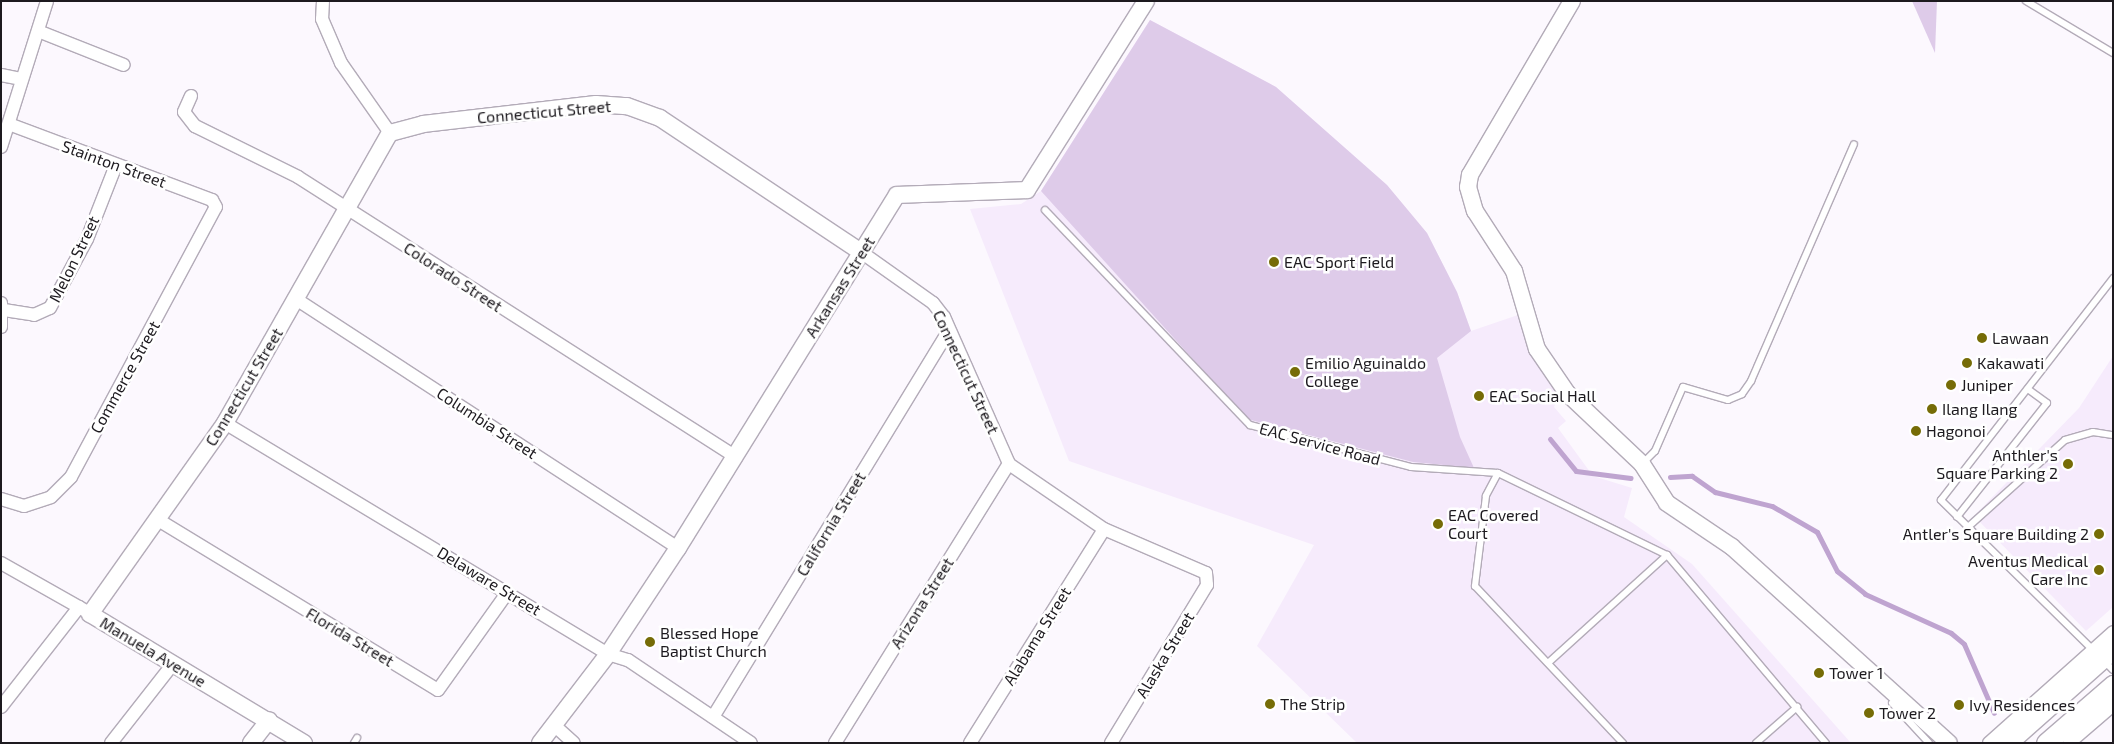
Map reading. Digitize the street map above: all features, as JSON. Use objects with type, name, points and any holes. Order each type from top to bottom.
[{"type":"main road","points":[[2007,743],[2105,657]]},
{"type":"main road","points":[[2046,743],[2113,684]]},
{"type":"street","points":[[1,148],[21,79],[47,1]]},
{"type":"street","points":[[322,1],[322,19],[340,63],[390,133]]},
{"type":"street","name":"Arkansas Street","points":[[540,743],[555,726],[608,654],[678,548],[897,195],[1027,190],[1146,1]]},
{"type":"street","points":[[1572,1],[1470,175],[1469,199],[1506,255],[1538,349],[1557,381],[1643,467],[1654,488],[1667,503],[1732,547],[1892,702],[1950,743]]},
{"type":"street","points":[[38,31],[124,65]]},
{"type":"street","points":[[1,75],[21,79]]},
{"type":"street","name":"Colorado Street","points":[[191,96],[184,112],[195,126],[298,177],[736,457]]},
{"type":"street","name":"Connecticut Street","points":[[84,611],[160,521],[225,422],[390,133],[423,124],[596,104],[627,106],[660,118],[861,252],[933,303],[949,331],[1009,464]]},
{"type":"street","name":"Stainton Street","points":[[9,124],[212,200],[216,207]]},
{"type":"street","name":"Melon Street","points":[[3,306],[34,315],[50,308],[87,239],[116,165]]},
{"type":"street","name":"Commerce Street","points":[[1,499],[24,506],[51,497],[71,477],[216,207]]},
{"type":"street","name":"Columbia Street","points":[[296,298],[678,548]]},
{"type":"street","points":[[1,327],[3,306]]},
{"type":"street","name":"California Street","points":[[713,717],[949,331]]},
{"type":"street","name":"Delaware Street","points":[[225,422],[608,654],[628,660],[751,743]]},
{"type":"street","points":[[1009,464],[1104,529]]},
{"type":"street","name":"Arizona Street","points":[[834,743],[1009,464]]},
{"type":"street","name":"Florida Street","points":[[160,521],[438,690],[508,592]]},
{"type":"street","name":"Alaska Street","points":[[1104,529],[1199,568],[1206,573],[1207,585],[1111,743]]},
{"type":"street","name":"Alabama Street","points":[[970,743],[1104,529]]},
{"type":"street","name":"Manuela Avenue","points":[[1,563],[269,720],[304,743]]},
{"type":"street","points":[[1,707],[84,611]]},
{"type":"street","points":[[1989,743],[2105,657],[2113,632]]},
{"type":"street","points":[[111,743],[173,664]]},
{"type":"street","points":[[2069,743],[2113,705]]},
{"type":"street","points":[[251,743],[269,720]]},
{"type":"street","points":[[555,726],[574,743]]},
{"type":"lane","points":[[2026,1],[2039,4],[2113,53]]},
{"type":"lane","points":[[1643,467],[1655,451],[1683,387],[1728,400],[1742,394],[1751,382],[1854,144]]},
{"type":"lane","name":"EAC Service Road","points":[[1045,210],[1250,425],[1411,467],[1498,473],[1667,556]]},
{"type":"lane","points":[[2105,657],[1941,500],[2113,278]]},
{"type":"lane","points":[[1957,517],[2047,403],[2028,389]]},
{"type":"lane","points":[[1968,527],[2065,440],[2093,432],[2113,435]]},
{"type":"lane","points":[[1498,473],[1486,496],[1475,586],[1623,743]]},
{"type":"lane","points":[[1548,663],[1667,556],[1826,743]]},
{"type":"lane","points":[[1892,702],[1929,743]]},
{"type":"lane","points":[[1756,743],[1797,707]]},
{"type":"shaded area","points":[[1912,1],[1937,1],[1935,53]]},
{"type":"shaded area","name":"Emilio Aguinaldo College","points":[[1150,20],[1276,87],[1387,185],[1427,233],[1457,292],[1471,331],[1527,312],[1562,388],[1554,407],[1566,421],[1558,428],[1593,476],[1632,488],[1624,517],[1692,564],[1851,743],[1357,743],[1257,646],[1314,545],[1069,461],[970,209],[1021,204],[1041,191]]},
{"type":"shaded area","name":"EAC Sport Field","points":[[1150,20],[1276,87],[1387,185],[1427,233],[1457,292],[1471,331],[1437,358],[1460,437],[1474,468],[1413,462],[1247,419],[1041,191]]},
{"type":"shaded area","name":"Anthler's Square Parking 2","points":[[2113,356],[2113,607],[2086,631],[1974,516],[2079,408]]},
{"type":"waterway","points":[[1550,439],[1576,471],[1631,478]]},
{"type":"waterway","points":[[1670,477],[1692,476],[1715,492],[1772,506],[1817,532],[1837,571],[1865,594],[1951,633],[1964,644],[1994,713]]},
{"type":"place","name":"EAC Sport Field","points":[[1274,262]]},
{"type":"place","name":"Lawaan","points":[[1982,338]]},
{"type":"place","name":"Kakawati","points":[[1967,363]]},
{"type":"place","name":"Emilio Aguinaldo College","points":[[1295,372]]},
{"type":"place","name":"Juniper","points":[[1951,385]]},
{"type":"place","name":"EAC Social Hall","points":[[1479,396]]},
{"type":"place","name":"Ilang Ilang","points":[[1932,409]]},
{"type":"place","name":"Hagonoi","points":[[1916,431]]},
{"type":"place","name":"Anthler's Square Parking 2","points":[[2068,464]]},
{"type":"place","name":"EAC Covered Court","points":[[1438,524]]},
{"type":"place","name":"Antler's Square Building 2","points":[[2099,534]]},
{"type":"place","name":"Aventus Medical Care Inc","points":[[2099,570]]},
{"type":"place","name":"Blessed Hope Baptist Church","points":[[650,642]]},
{"type":"place","name":"Tower 1","points":[[1819,673]]},
{"type":"place","name":"The Strip","points":[[1270,704]]},
{"type":"place","name":"Ivy Residences","points":[[1959,705]]},
{"type":"place","name":"Tower 2","points":[[1869,713]]}]
